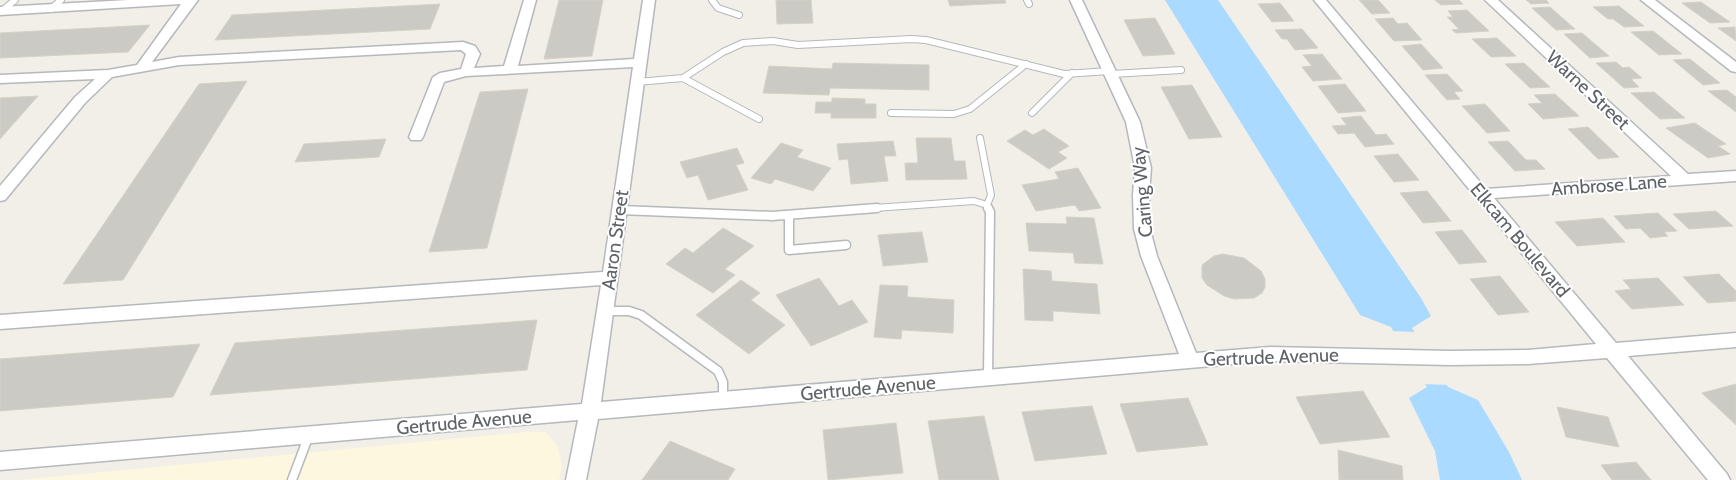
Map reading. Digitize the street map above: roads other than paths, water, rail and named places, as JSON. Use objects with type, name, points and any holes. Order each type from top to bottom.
[{"type":"street","points":[[1,11],[185,0]]},
{"type":"street","points":[[141,68],[185,0]]},
{"type":"street","points":[[510,70],[530,0]]},
{"type":"street","name":"Aaron Street","points":[[576,480],[590,411],[606,311],[649,0]]},
{"type":"street","name":"Caring Way","points":[[1076,0],[1133,122],[1143,168],[1141,195],[1142,228],[1149,256],[1190,360]]},
{"type":"street","name":"Elkcam Boulevard","points":[[1320,0],[1720,480]]},
{"type":"street","name":"Warne Street","points":[[1491,0],[1685,180]]},
{"type":"street","points":[[1647,0],[1736,68]]},
{"type":"street","points":[[0,79],[108,74],[180,61],[463,46],[470,49],[473,54],[466,72]]},
{"type":"street","points":[[416,137],[438,80],[445,76],[466,72],[640,63]]},
{"type":"street","points":[[0,196],[80,100],[108,74]]},
{"type":"street","name":"Ambrose Lane","points":[[1482,194],[1736,176]]},
{"type":"street","points":[[0,322],[610,278]]},
{"type":"street","name":"Gertrude Avenue","points":[[0,461],[1190,360],[1301,354],[1450,358],[1528,357],[1736,340]]},
{"type":"lane","points":[[1,11],[15,0]]},
{"type":"lane","points":[[51,9],[61,0]]},
{"type":"lane","points":[[712,0],[718,8],[738,15]]},
{"type":"lane","points":[[638,82],[683,78],[723,52],[744,43],[756,41],[798,44],[926,40],[1064,74],[1181,70]]},
{"type":"lane","points":[[891,113],[954,114],[962,112],[970,109],[1026,64]]},
{"type":"lane","points":[[1032,114],[1072,73]]},
{"type":"lane","points":[[683,78],[759,119]]},
{"type":"lane","points":[[980,138],[991,195],[987,205],[990,212],[988,377]]},
{"type":"lane","points":[[620,210],[789,215],[974,201],[987,205]]},
{"type":"lane","points":[[789,215],[789,250],[846,245]]},
{"type":"lane","points":[[606,311],[629,311],[642,315],[718,371],[723,382],[723,400]]},
{"type":"lane","points":[[292,480],[309,435]]},
{"type":"water","points":[[1165,0],[1218,0],[1421,298],[1431,316],[1412,328],[1448,387],[1478,400],[1509,452],[1522,480],[1440,480],[1435,451],[1409,398],[1427,387],[1391,327],[1360,315]]}]
